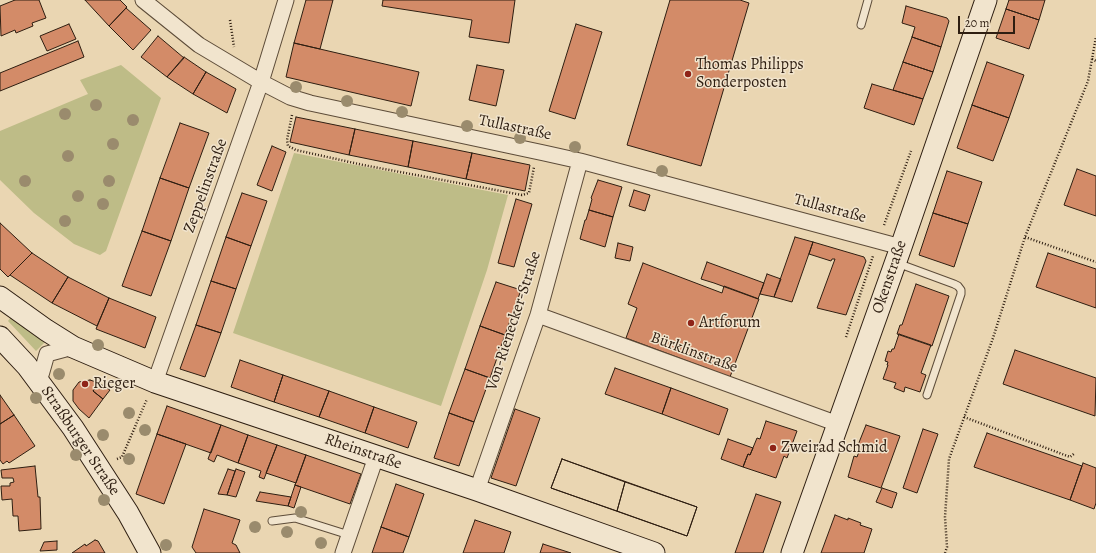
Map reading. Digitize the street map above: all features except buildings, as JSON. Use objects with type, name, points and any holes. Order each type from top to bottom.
[{"type":"main road","name":"Okenstraße","points":[[792,553],[898,255],[983,1]]},
{"type":"main road","name":"Rheinstraße","points":[[0,297],[46,330],[73,347],[155,382],[477,490],[654,553]]},
{"type":"main road","name":"Straßburger Straße","points":[[0,336],[39,382],[72,428],[128,513],[150,553]]},
{"type":"street","name":"Tullastraße","points":[[144,0],[199,46],[261,82],[295,99],[580,161],[878,241],[898,255]]},
{"type":"street","name":"Zeppelinstraße","points":[[155,382],[261,82],[286,0]]},
{"type":"street","name":"Von-Rienecker-Straße","points":[[477,490],[538,315],[580,161]]},
{"type":"street","name":"Bürklinstraße","points":[[538,315],[838,424]]},
{"type":"street","points":[[39,382],[47,354],[73,347]]},
{"type":"street","points":[[343,553],[376,457]]},
{"type":"lane","points":[[861,25],[868,0]]},
{"type":"lane","points":[[898,255],[958,286],[961,290],[961,294],[927,395]]},
{"type":"lane","points":[[272,521],[295,518],[349,535]]},
{"type":"path","points":[[944,553],[947,547],[944,517],[948,459],[993,338],[1024,237],[1088,81],[1096,37]]},
{"type":"path","points":[[1092,59],[1096,61]]},
{"type":"path","points":[[295,99],[287,140],[288,146],[296,150],[522,195],[529,193],[536,161]]},
{"type":"path","points":[[1024,237],[1096,262]]},
{"type":"path","points":[[844,344],[878,241]]},
{"type":"path","points":[[98,467],[122,457],[155,382]]},
{"type":"path","points":[[964,417],[1070,457],[1075,453]]},
{"type":"shaded area","points":[[121,65],[161,98],[106,251],[100,255],[74,244],[34,213],[0,180],[0,131],[88,94],[80,80]]},
{"type":"shaded area","points":[[294,153],[508,195],[487,270],[441,406],[233,333]]},
{"type":"shaded area","points":[[11,317],[44,339],[45,342],[36,351],[8,321]]},
{"type":"place","name":"Thomas Philipps Sonderposten","points":[[688,74]]},
{"type":"place","name":"Artforum","points":[[691,323]]},
{"type":"place","name":"Rieger","points":[[85,384]]},
{"type":"place","name":"Zweirad Schmid","points":[[773,448]]}]
